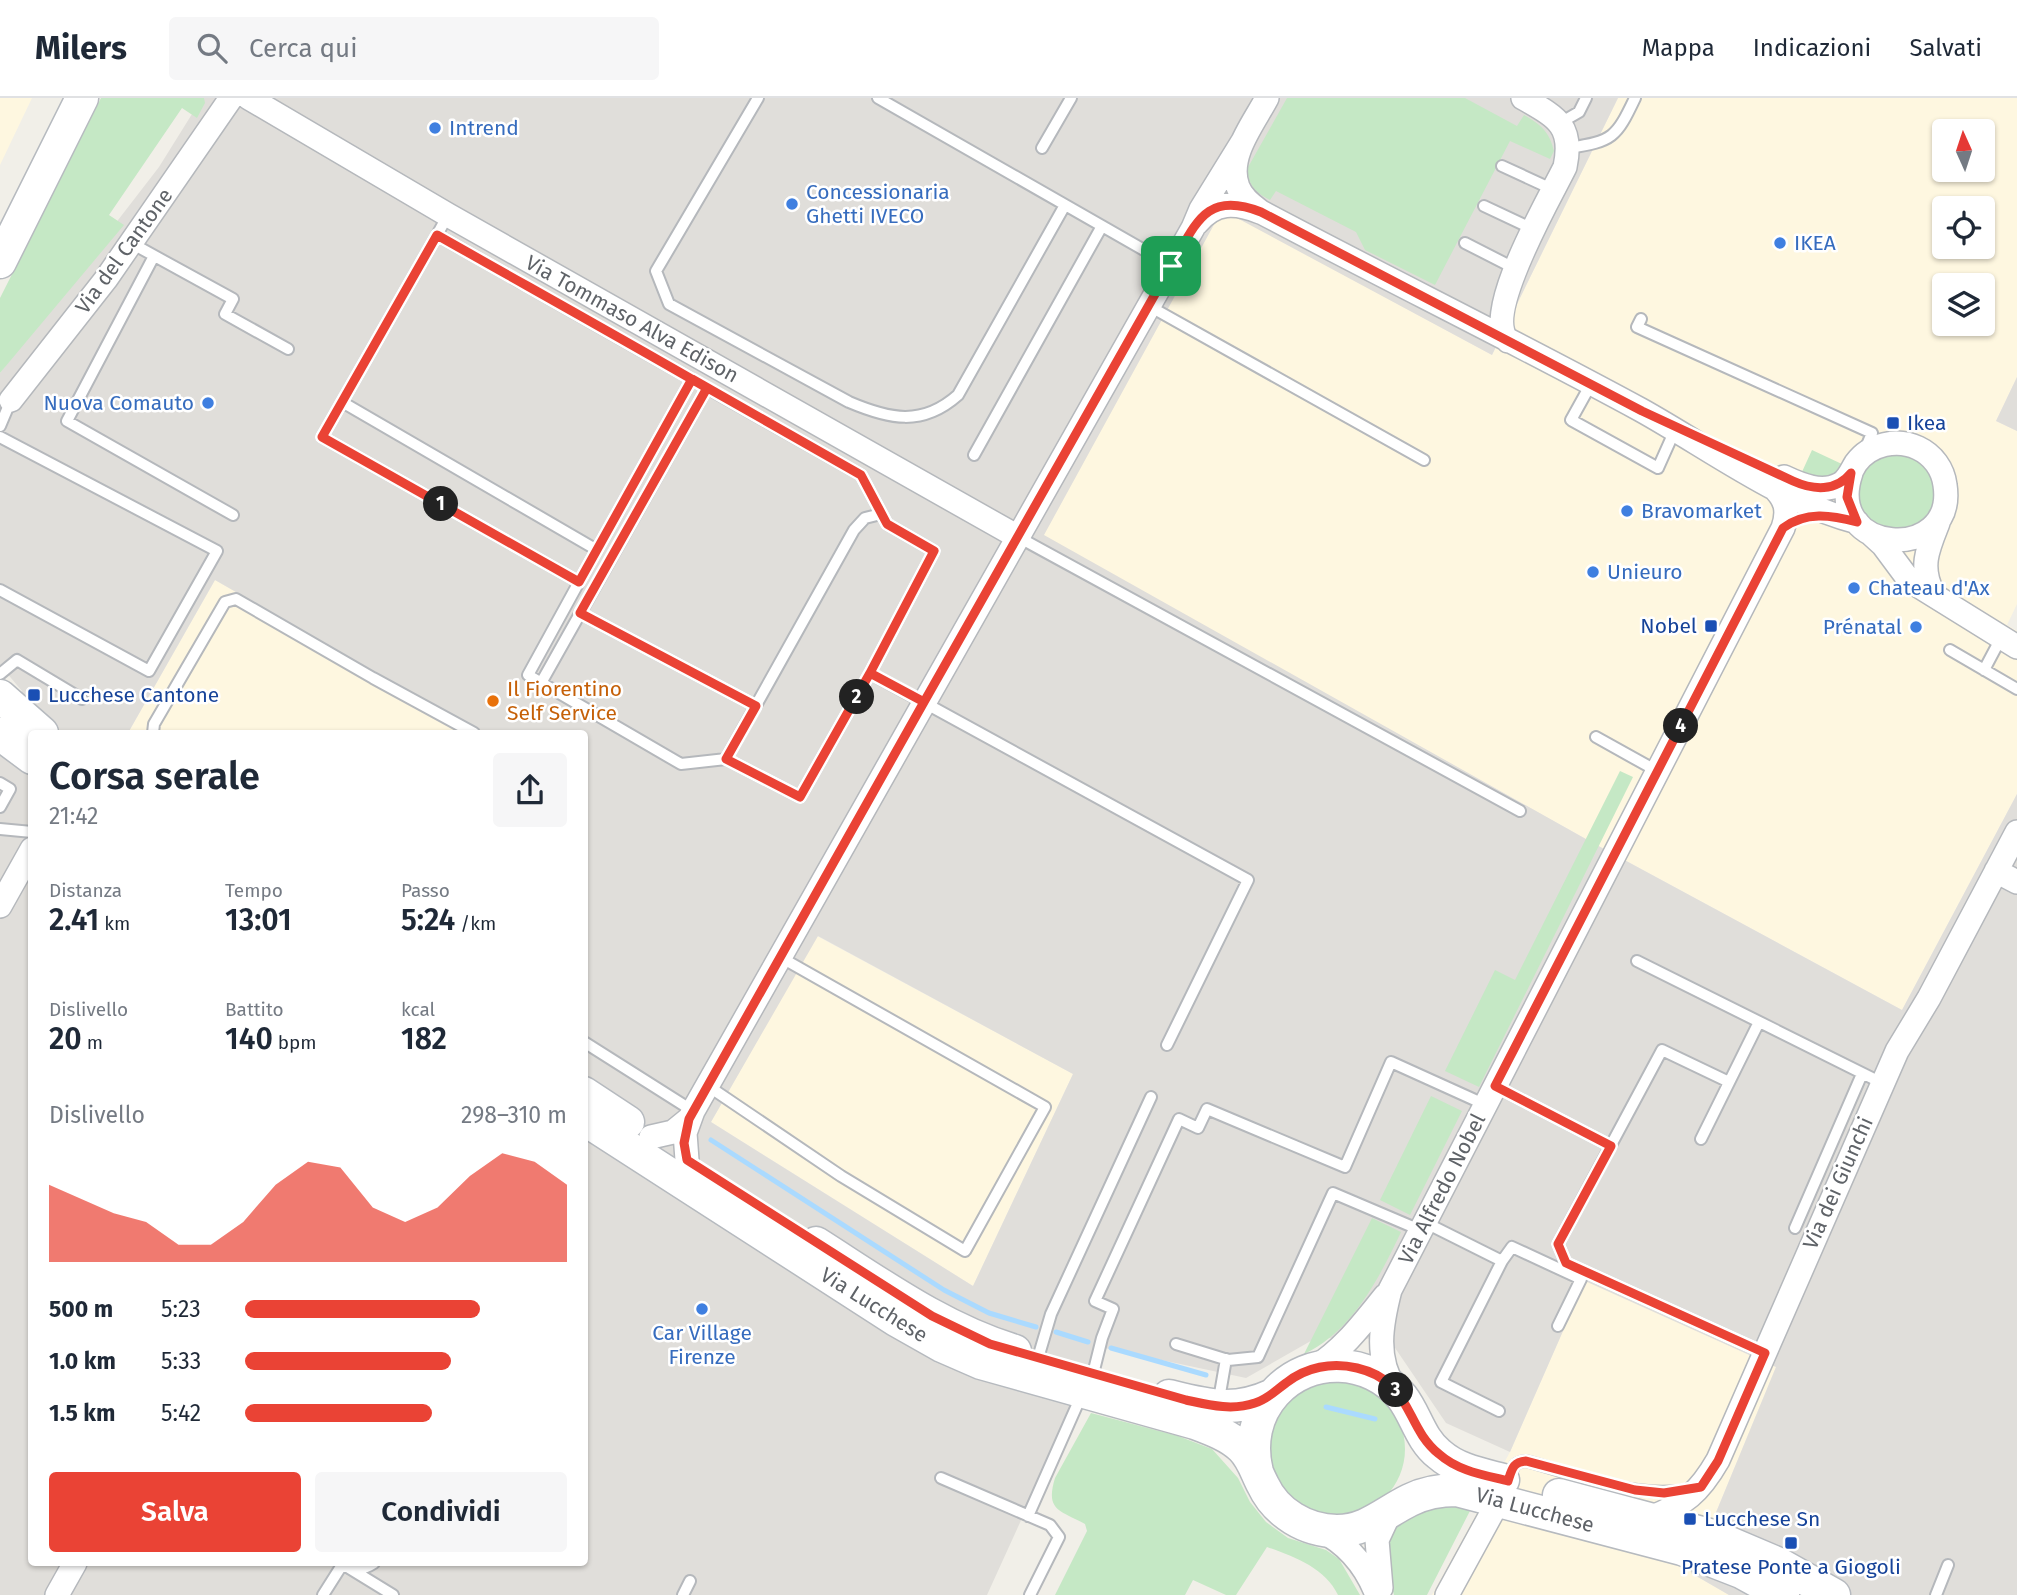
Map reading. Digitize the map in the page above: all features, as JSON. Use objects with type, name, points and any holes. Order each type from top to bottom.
[{"type":"main road","points":[[0,220],[62,98]]},
{"type":"main road","points":[[0,262],[82,98]]},
{"type":"main road","points":[[0,696],[39,730]]},
{"type":"main road","name":"Via Lucchese","points":[[588,1096],[932,1316],[990,1344],[1040,1352],[1216,1432],[1240,1446],[1252,1461],[1266,1491],[1282,1510],[1297,1521],[1338,1531],[1374,1522],[1419,1496],[1449,1490],[1503,1490],[1650,1518],[1685,1539]]},
{"type":"main road","name":"Via Lucchese","points":[[588,1122],[896,1320],[942,1346],[981,1363],[1090,1376],[1218,1407],[1240,1407],[1273,1395]]},
{"type":"main road","name":"Via Lucchese","points":[[1258,1474],[1254,1455],[1255,1434],[1261,1414],[1273,1395],[1289,1380],[1312,1369],[1339,1365],[1361,1369],[1381,1378],[1396,1390],[1407,1405],[1428,1444],[1448,1461],[1503,1490],[1685,1539]]},
{"type":"main road","name":"Via Lucchese","points":[[1390,1512],[1406,1493],[1416,1470],[1420,1446],[1415,1422]]},
{"type":"main road","points":[[1685,1539],[1783,1595]]},
{"type":"main road","points":[[1685,1539],[1737,1545],[1779,1564],[1834,1595]]},
{"type":"street","name":"Via del Cantone","points":[[11,400],[106,279],[232,98]]},
{"type":"street","name":"Via Tommaso Alva Edison","points":[[249,98],[442,225],[1018,537]]},
{"type":"street","points":[[651,1137],[673,1132],[691,1115],[1213,190],[1268,98]]},
{"type":"street","points":[[1447,309],[1466,312],[1483,310],[1494,303],[1512,278],[1565,167],[1569,148],[1560,122],[1523,98]]},
{"type":"street","points":[[1243,141],[1236,166],[1237,183],[1244,196],[1261,212]]},
{"type":"street","points":[[1193,228],[1203,216],[1218,206],[1241,205],[1261,212],[1642,411],[1772,486],[1896,542],[1912,539],[1932,526],[1942,510]]},
{"type":"street","points":[[1508,341],[1503,336],[1501,324],[1512,278]]},
{"type":"street","points":[[1642,411],[1809,487],[1836,486],[1842,483],[1857,464],[1877,447],[1894,443],[1913,446],[1926,452],[1943,476],[1946,490],[1942,510],[1926,553],[1925,571],[1933,593]]},
{"type":"street","points":[[1857,464],[1847,497],[1864,528],[1883,545],[1909,580],[2009,643]]},
{"type":"street","points":[[1772,486],[1785,501],[1783,528]]},
{"type":"street","points":[[1783,528],[1807,517],[1833,515]]},
{"type":"street","name":"Via Alfredo Nobel","points":[[1396,1390],[1386,1373],[1382,1354],[1382,1318],[1390,1290],[1783,528]]},
{"type":"street","name":"Via dei Giunchi","points":[[1650,1518],[1680,1505],[1701,1487],[1718,1461],[1765,1353],[1872,1079],[1897,1051],[1928,998],[2017,831]]},
{"type":"street","points":[[0,906],[28,856]]},
{"type":"street","points":[[1996,871],[2017,882]]},
{"type":"street","points":[[687,1160],[684,1143],[691,1115]]},
{"type":"street","name":"Via Alfredo Nobel","points":[[1312,1369],[1347,1343],[1390,1290]]},
{"type":"street","points":[[1447,1595],[1503,1490]]},
{"type":"street","points":[[1379,1595],[1377,1540],[1390,1512]]},
{"type":"street","points":[[1317,1528],[1336,1538],[1354,1555],[1379,1595]]},
{"type":"street","points":[[57,1595],[73,1566]]},
{"type":"lane","points":[[758,98],[656,271],[669,303],[849,402],[869,410],[911,418],[930,414],[958,395],[1065,205]]},
{"type":"lane","points":[[878,98],[1171,266]]},
{"type":"lane","points":[[1042,148],[1071,98]]},
{"type":"lane","points":[[1560,122],[1580,112],[1586,98]]},
{"type":"lane","points":[[1569,148],[1601,142],[1613,136],[1622,125],[1635,98]]},
{"type":"lane","points":[[1502,166],[1554,190]]},
{"type":"lane","points":[[1484,205],[1535,230]]},
{"type":"lane","points":[[579,582],[322,437],[442,225],[707,388],[861,475],[887,524],[934,551],[870,673],[800,797],[726,759],[681,764],[528,675],[692,379]]},
{"type":"lane","points":[[974,455],[1102,226]]},
{"type":"lane","points":[[131,243],[233,299],[225,314],[288,349]]},
{"type":"lane","points":[[1465,243],[1512,278]]},
{"type":"lane","points":[[154,256],[67,421],[233,515]]},
{"type":"lane","points":[[1149,306],[1424,460]]},
{"type":"lane","points":[[1641,319],[1637,327],[1871,433],[1857,464]]},
{"type":"lane","points":[[1591,384],[1571,420],[1658,468],[1675,430]]},
{"type":"lane","points":[[541,683],[707,388]]},
{"type":"lane","points":[[0,426],[11,400]]},
{"type":"lane","points":[[342,402],[597,550]]},
{"type":"lane","points":[[0,437],[217,551],[149,671],[0,590]]},
{"type":"lane","points":[[726,759],[854,530],[865,518],[881,514]]},
{"type":"lane","points":[[1018,537],[1520,811]]},
{"type":"lane","points":[[153,730],[154,724],[225,602],[236,599],[468,730]]},
{"type":"lane","points":[[580,613],[756,706]]},
{"type":"lane","points":[[1984,670],[2009,643]]},
{"type":"lane","points":[[1950,650],[2017,689]]},
{"type":"lane","points":[[0,674],[16,660],[82,699]]},
{"type":"lane","points":[[870,673],[1248,880],[1167,1045]]},
{"type":"lane","points":[[1596,737],[1657,771]]},
{"type":"lane","points":[[0,783],[10,789],[0,807]]},
{"type":"lane","points":[[0,829],[28,832]]},
{"type":"lane","points":[[708,1086],[841,1176],[965,1251],[1045,1107],[780,957]]},
{"type":"lane","points":[[1637,961],[1872,1079],[1795,1228]]},
{"type":"lane","points":[[1701,1139],[1759,1022]]},
{"type":"lane","points":[[588,1045],[691,1115]]},
{"type":"lane","points":[[1729,1083],[1662,1050],[1558,1244],[1566,1263],[1765,1353]]},
{"type":"lane","points":[[1028,1516],[1090,1376],[1113,1309],[1095,1301],[1179,1119],[1198,1128],[1207,1109],[1345,1167],[1391,1062],[1490,1096],[1611,1146]]},
{"type":"lane","points":[[1040,1352],[1048,1323],[1151,1097]]},
{"type":"lane","points":[[1176,1345],[1236,1361],[1258,1357],[1333,1193],[1422,1226],[1502,1261]]},
{"type":"lane","points":[[1499,1411],[1441,1381],[1502,1261],[1512,1247],[1581,1279],[1559,1326]]},
{"type":"lane","points":[[1218,1407],[1226,1359]]},
{"type":"lane","points":[[1503,1490],[1513,1466],[1526,1461],[1635,1490],[1664,1493],[1701,1487]]},
{"type":"lane","points":[[941,1478],[1050,1525],[1059,1537],[1030,1595]]},
{"type":"lane","points":[[1936,1595],[1948,1565]]},
{"type":"lane","points":[[323,1595],[343,1566]]},
{"type":"lane","points":[[346,1566],[393,1595]]},
{"type":"lane","points":[[351,1566],[369,1566]]},
{"type":"lane","points":[[682,1595],[690,1581]]},
{"type":"shaded area","points":[[0,98],[32,98],[0,165]]},
{"type":"shaded area","points":[[202,98],[1618,98],[1492,355],[1222,210],[1044,535],[1593,843],[1902,1010],[2017,794],[2017,1595],[1729,1595],[1691,1573],[1776,1367],[1585,1281],[1510,1452],[1446,1423],[1389,1339],[1316,1338],[1246,1378],[1100,1347],[987,1595],[0,1595],[0,725],[22,691],[0,665],[0,373],[159,167]],"holes":[[[818,936],[1073,1074],[973,1286],[711,1122]]]},
{"type":"shaded area","points":[[1618,98],[2017,98],[2017,377],[1996,421],[2017,431],[2017,604],[2007,625],[2017,631],[2017,794],[1902,1010],[1593,843],[1043,536],[1222,209],[1492,355]]},
{"type":"shaded area","points":[[2017,377],[2017,431],[1996,421]]},
{"type":"shaded area","points":[[215,580],[476,730],[130,730]]},
{"type":"shaded area","points":[[817,936],[1073,1074],[973,1286],[711,1122]]},
{"type":"shaded area","points":[[1585,1280],[1776,1367],[1691,1573],[1729,1595],[1432,1595],[1510,1452]]},
{"type":"green space","points":[[101,98],[204,98],[205,103],[197,118],[182,108],[109,215],[124,225],[0,373],[0,298]]},
{"type":"green space","points":[[1287,98],[1465,98],[1517,126],[1524,115],[1544,129],[1554,151],[1550,159],[1510,141],[1435,285],[1365,250],[1356,232],[1276,191],[1270,200],[1254,188],[1247,169]]},
{"type":"green space","points":[[1812,450],[1844,465],[1830,476],[1801,474]]},
{"type":"green space","points":[[1897,453],[1912,456],[1925,464],[1933,477],[1936,492],[1933,507],[1925,520],[1912,528],[1897,531],[1882,528],[1869,520],[1861,507],[1858,492],[1861,477],[1869,464],[1882,456]]},
{"type":"green space","points":[[1620,771],[1633,777],[1479,1087],[1445,1071],[1495,970],[1515,980]]},
{"type":"green space","points":[[1431,1096],[1462,1111],[1410,1215],[1380,1200]]},
{"type":"green space","points":[[1372,1218],[1401,1232],[1393,1250],[1363,1302],[1337,1332],[1304,1354]]},
{"type":"green space","points":[[1337,1381],[1363,1386],[1385,1401],[1400,1423],[1405,1449],[1400,1475],[1385,1497],[1363,1512],[1337,1517],[1311,1512],[1289,1497],[1274,1475],[1269,1449],[1274,1423],[1289,1401],[1311,1386]]},
{"type":"green space","points":[[1091,1413],[1178,1436],[1212,1449],[1238,1478],[1250,1502],[1266,1522],[1288,1538],[1326,1550],[1339,1559],[1360,1595],[1338,1595],[1317,1571],[1298,1559],[1267,1547],[1236,1595],[1226,1595],[1193,1580],[1185,1595],[1055,1595],[1087,1531],[1085,1524],[1057,1508],[1052,1489],[1055,1478]]},
{"type":"green space","points":[[1474,1503],[1427,1595],[1394,1595],[1384,1554],[1388,1531],[1411,1506]]},
{"type":"waterway","points":[[711,1140],[944,1290],[989,1313],[1036,1327]]},
{"type":"waterway","points":[[1056,1332],[1088,1342]]},
{"type":"waterway","points":[[1111,1348],[1206,1375]]},
{"type":"waterway","points":[[1326,1407],[1375,1419]]},
{"type":"place","name":"Intrend","points":[[435,128]]},
{"type":"place","name":"Concessionaria Ghetti IVECO","points":[[792,204]]},
{"type":"place","name":"IKEA","points":[[1780,243]]},
{"type":"place","name":"Nuova Comauto","points":[[208,403]]},
{"type":"place","name":"Ikea","points":[[1893,423]]},
{"type":"place","name":"Bravomarket","points":[[1627,511]]},
{"type":"place","name":"Unieuro","points":[[1593,572]]},
{"type":"place","name":"Chateau d'Ax","points":[[1854,588]]},
{"type":"place","name":"Nobel","points":[[1711,626]]},
{"type":"place","name":"Prénatal","points":[[1916,627]]},
{"type":"place","name":"Lucchese Cantone","points":[[34,695]]},
{"type":"place","name":"Il Fiorentino Self Service","points":[[493,701]]},
{"type":"place","name":"Car Village Firenze","points":[[702,1309]]},
{"type":"place","name":"Lucchese Sn","points":[[1690,1519]]},
{"type":"place","name":"Pratese Ponte a Giogoli","points":[[1791,1543]]},
{"type":"route","points":[[1171,266],[924,702],[870,673],[934,551],[887,524],[861,475],[692,379],[579,582],[322,437],[437,235],[692,379],[707,388],[580,613],[756,706],[726,759],[800,797],[870,673],[905,694],[924,702],[689,1119],[684,1143],[687,1160],[932,1316],[990,1344],[1186,1400],[1232,1408],[1255,1403],[1273,1395],[1289,1380],[1310,1370],[1324,1366],[1354,1367],[1375,1375],[1392,1386],[1407,1405],[1428,1444],[1458,1467],[1508,1481],[1513,1466],[1526,1461],[1635,1490],[1664,1493],[1701,1487],[1718,1461],[1765,1353],[1566,1263],[1558,1244],[1611,1146],[1495,1086],[1783,528],[1796,520],[1815,515],[1833,515],[1857,522],[1847,497],[1851,473],[1842,483],[1824,488],[1809,487],[1793,481],[1642,411],[1261,212],[1241,205],[1218,206],[1203,216],[1171,266]]}]
